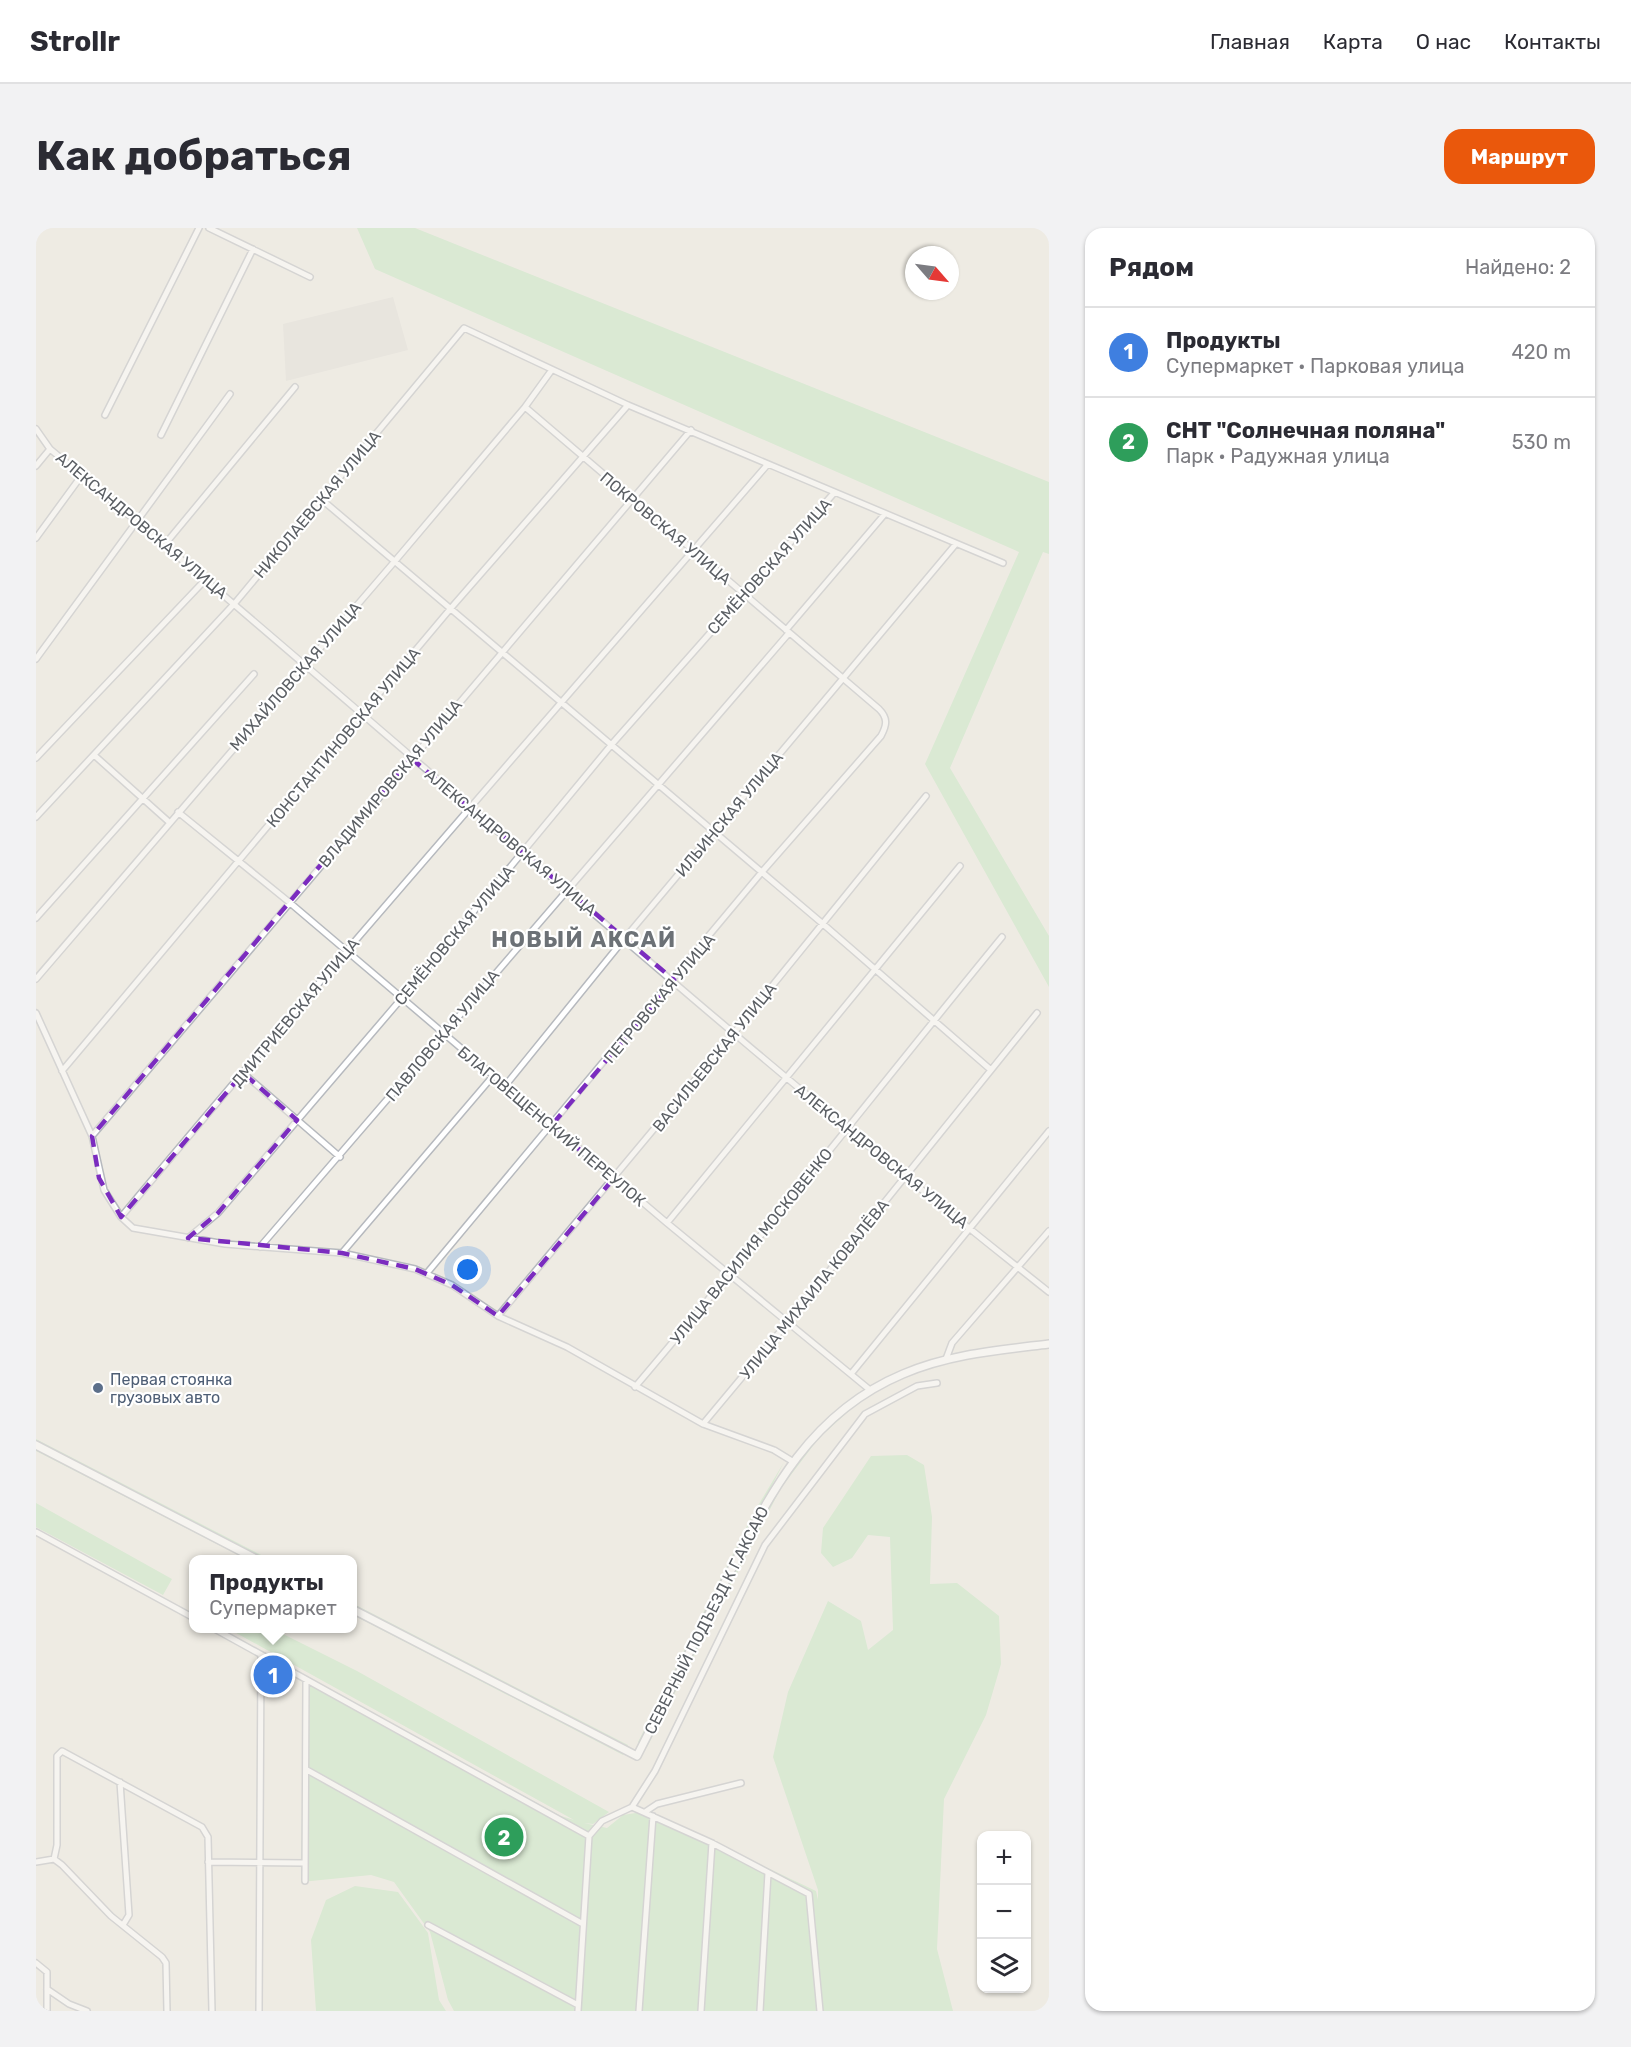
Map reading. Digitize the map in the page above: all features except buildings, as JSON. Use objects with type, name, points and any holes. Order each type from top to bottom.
[{"type":"street","points":[[105,415],[199,228]]},
{"type":"street","points":[[209,228],[310,278]]},
{"type":"street","points":[[161,435],[253,249]]},
{"type":"street","name":"НИКОЛАЕВСКАЯ УЛИЦА","points":[[36,816],[235,603],[465,328],[551,371]]},
{"type":"street","points":[[551,371],[884,515],[1003,563]]},
{"type":"street","name":"МИХАЙЛОВСКАЯ УЛИЦА","points":[[36,979],[395,561],[525,407],[551,371]]},
{"type":"street","points":[[166,543],[295,387]]},
{"type":"street","points":[[36,659],[230,394]]},
{"type":"street","name":"КОНСТАНТИНОВСКАЯ УЛИЦА","points":[[62,1071],[451,608],[627,405]]},
{"type":"street","name":"ПОКРОВСКАЯ УЛИЦА","points":[[525,407],[879,709],[886,720]]},
{"type":"street","name":"АЛЕКСАНДРОВСКАЯ УЛИЦА","points":[[36,429],[50,448],[166,543],[411,758],[905,1178],[1049,1292]]},
{"type":"street","name":"ВЛАДИМИРОВСКАЯ УЛИЦА","points":[[92,1136],[691,430]]},
{"type":"street","points":[[36,466],[50,448]]},
{"type":"street","points":[[693,551],[768,464]]},
{"type":"street","points":[[36,538],[82,475]]},
{"type":"street","name":"СЕМЁНОВСКАЯ УЛИЦА","points":[[188,1238],[218,1214],[402,998],[612,744],[834,493]]},
{"type":"street","points":[[321,499],[659,784],[991,1070]]},
{"type":"street","name":"ПАВЛОВСКАЯ УЛИЦА","points":[[260,1247],[659,784],[884,515]]},
{"type":"street","name":"ИЛЬИНСКАЯ УЛИЦА","points":[[505,1086],[625,938],[955,544]]},
{"type":"street","name":"ДМИТРИЕВСКАЯ УЛИЦА","points":[[121,1217],[346,951],[472,808],[560,701],[693,551]]},
{"type":"street","points":[[36,758],[206,579]]},
{"type":"street","points":[[36,918],[254,674]]},
{"type":"street","name":"ПЕТРОВСКАЯ УЛИЦА","points":[[427,1273],[674,980],[761,873],[881,736],[886,720]]},
{"type":"street","points":[[94,755],[169,822]]},
{"type":"street","name":"ВАСИЛЬЕВСКАЯ УЛИЦА","points":[[498,1316],[734,1033],[926,796]]},
{"type":"street","name":"БЛАГОВЕЩЕНСКИЙ ПЕРЕУЛОК","points":[[178,812],[240,861],[551,1126],[870,1390]]},
{"type":"street","points":[[667,1223],[873,969],[960,866]]},
{"type":"street","name":"УЛИЦА ВАСИЛИЯ МОСКОВЕНКО","points":[[635,1387],[731,1274],[846,1127],[1002,937]]},
{"type":"street","points":[[36,1013],[92,1136],[99,1178],[110,1201],[121,1217],[133,1228],[260,1247],[342,1253],[404,1265],[427,1273],[452,1285],[498,1316],[567,1347],[703,1424],[774,1450],[792,1461]]},
{"type":"street","name":"УЛИЦА МИХАИЛА КОВАЛЁВА","points":[[703,1424],[788,1323],[1037,1013]]},
{"type":"street","points":[[243,1073],[340,1156]]},
{"type":"street","points":[[342,1253],[493,1076]]},
{"type":"street","points":[[851,1374],[1049,1131]]},
{"type":"street","points":[[946,1359],[952,1343],[1016,1266],[1049,1231]]},
{"type":"street","name":"СЕВЕРНЫЙ ПОДЪЕЗД К Г.АКСАЮ","points":[[357,1612],[637,1756],[763,1508],[792,1461],[827,1423],[870,1390],[902,1374],[946,1359],[1049,1344]]},
{"type":"street","points":[[428,1925],[578,2008],[589,1836],[602,1821],[632,1807],[655,1771],[765,1545],[865,1414],[917,1386],[937,1383]]},
{"type":"street","points":[[36,1445],[248,1555]]},
{"type":"street","points":[[36,1532],[189,1615]]},
{"type":"street","points":[[220,1633],[589,1836]]},
{"type":"street","points":[[259,2011],[261,1655]]},
{"type":"street","points":[[305,1881],[306,1682]]},
{"type":"street","points":[[54,1859],[57,1845],[57,1756],[62,1751],[67,1751],[202,1827],[208,1837],[212,2011]]},
{"type":"street","points":[[307,1770],[583,1924]]},
{"type":"street","points":[[120,1782],[129,1915],[123,1925]]},
{"type":"street","points":[[645,1812],[657,1804],[741,1783]]},
{"type":"street","points":[[632,1807],[712,1843],[809,1894],[820,2011]]},
{"type":"street","points":[[639,2011],[654,1816]]},
{"type":"street","points":[[701,2011],[712,1843]]},
{"type":"street","points":[[36,1862],[54,1859]]},
{"type":"street","points":[[54,1859],[123,1925],[162,1957],[166,1963],[167,2011]]},
{"type":"street","points":[[208,1862],[305,1863]]},
{"type":"street","points":[[760,2011],[768,1873]]},
{"type":"street","points":[[36,1963],[46,1972],[47,2011]]},
{"type":"street","points":[[47,1989],[69,2004],[87,2011]]},
{"type":"highlighted area","points":[[411,758],[674,980],[551,1126],[614,1178],[498,1316],[452,1285],[415,1269],[342,1253],[188,1238],[218,1213],[297,1120],[243,1073],[121,1217],[99,1178],[92,1136]]},
{"type":"shaded area","points":[[393,297],[408,350],[286,381],[283,324]]},
{"type":"green space","points":[[357,228],[415,228],[1049,482],[1049,554],[1043,552],[950,768],[1049,936],[1049,987],[925,764],[1019,552],[375,269]]},
{"type":"green space","points":[[860,1401],[819,1438],[836,1421]]},
{"type":"green space","points":[[819,1438],[781,1488],[647,1747],[749,1541],[779,1490]]},
{"type":"green space","points":[[36,1439],[261,1555],[257,1555]]},
{"type":"green space","points":[[36,1448],[243,1555],[238,1555],[36,1451]]},
{"type":"green space","points":[[907,1455],[924,1465],[932,1517],[930,1584],[957,1583],[999,1616],[1001,1664],[986,1715],[944,1799],[937,1949],[953,2011],[454,2011],[448,2000],[430,1932],[394,1882],[371,1875],[301,1882],[304,1677],[561,1816],[574,1820],[236,1633],[281,1633],[357,1671],[609,1812],[593,1824],[584,1823],[607,1828],[623,1815],[648,1811],[816,1891],[818,1900],[818,1890],[773,1757],[788,1692],[828,1601],[861,1621],[868,1650],[893,1630],[890,1537],[868,1535],[852,1558],[833,1567],[821,1553],[823,1528],[871,1456]]},
{"type":"green space","points":[[784,1462],[640,1743],[638,1742],[753,1514]]},
{"type":"green space","points":[[36,1503],[172,1579],[163,1595],[36,1527]]},
{"type":"green space","points":[[357,1606],[628,1745],[627,1747],[357,1607]]},
{"type":"green space","points":[[357,1615],[624,1753],[623,1755],[357,1617]]},
{"type":"green space","points":[[355,1886],[398,1892],[428,1933],[439,2000],[446,2011],[316,2011],[311,1940],[326,1900]]},
{"type":"place","name":"Первая стоянка грузовых авто","points":[[98,1388]]},
{"type":"place","name":"Продукты","points":[[273,1675]]},
{"type":"place","name":"СНТ \"Солнечная поляна\"","points":[[504,1837]]},
{"type":"district","name":"НОВЫЙ АКСАЙ","points":[[584,939]]}]
